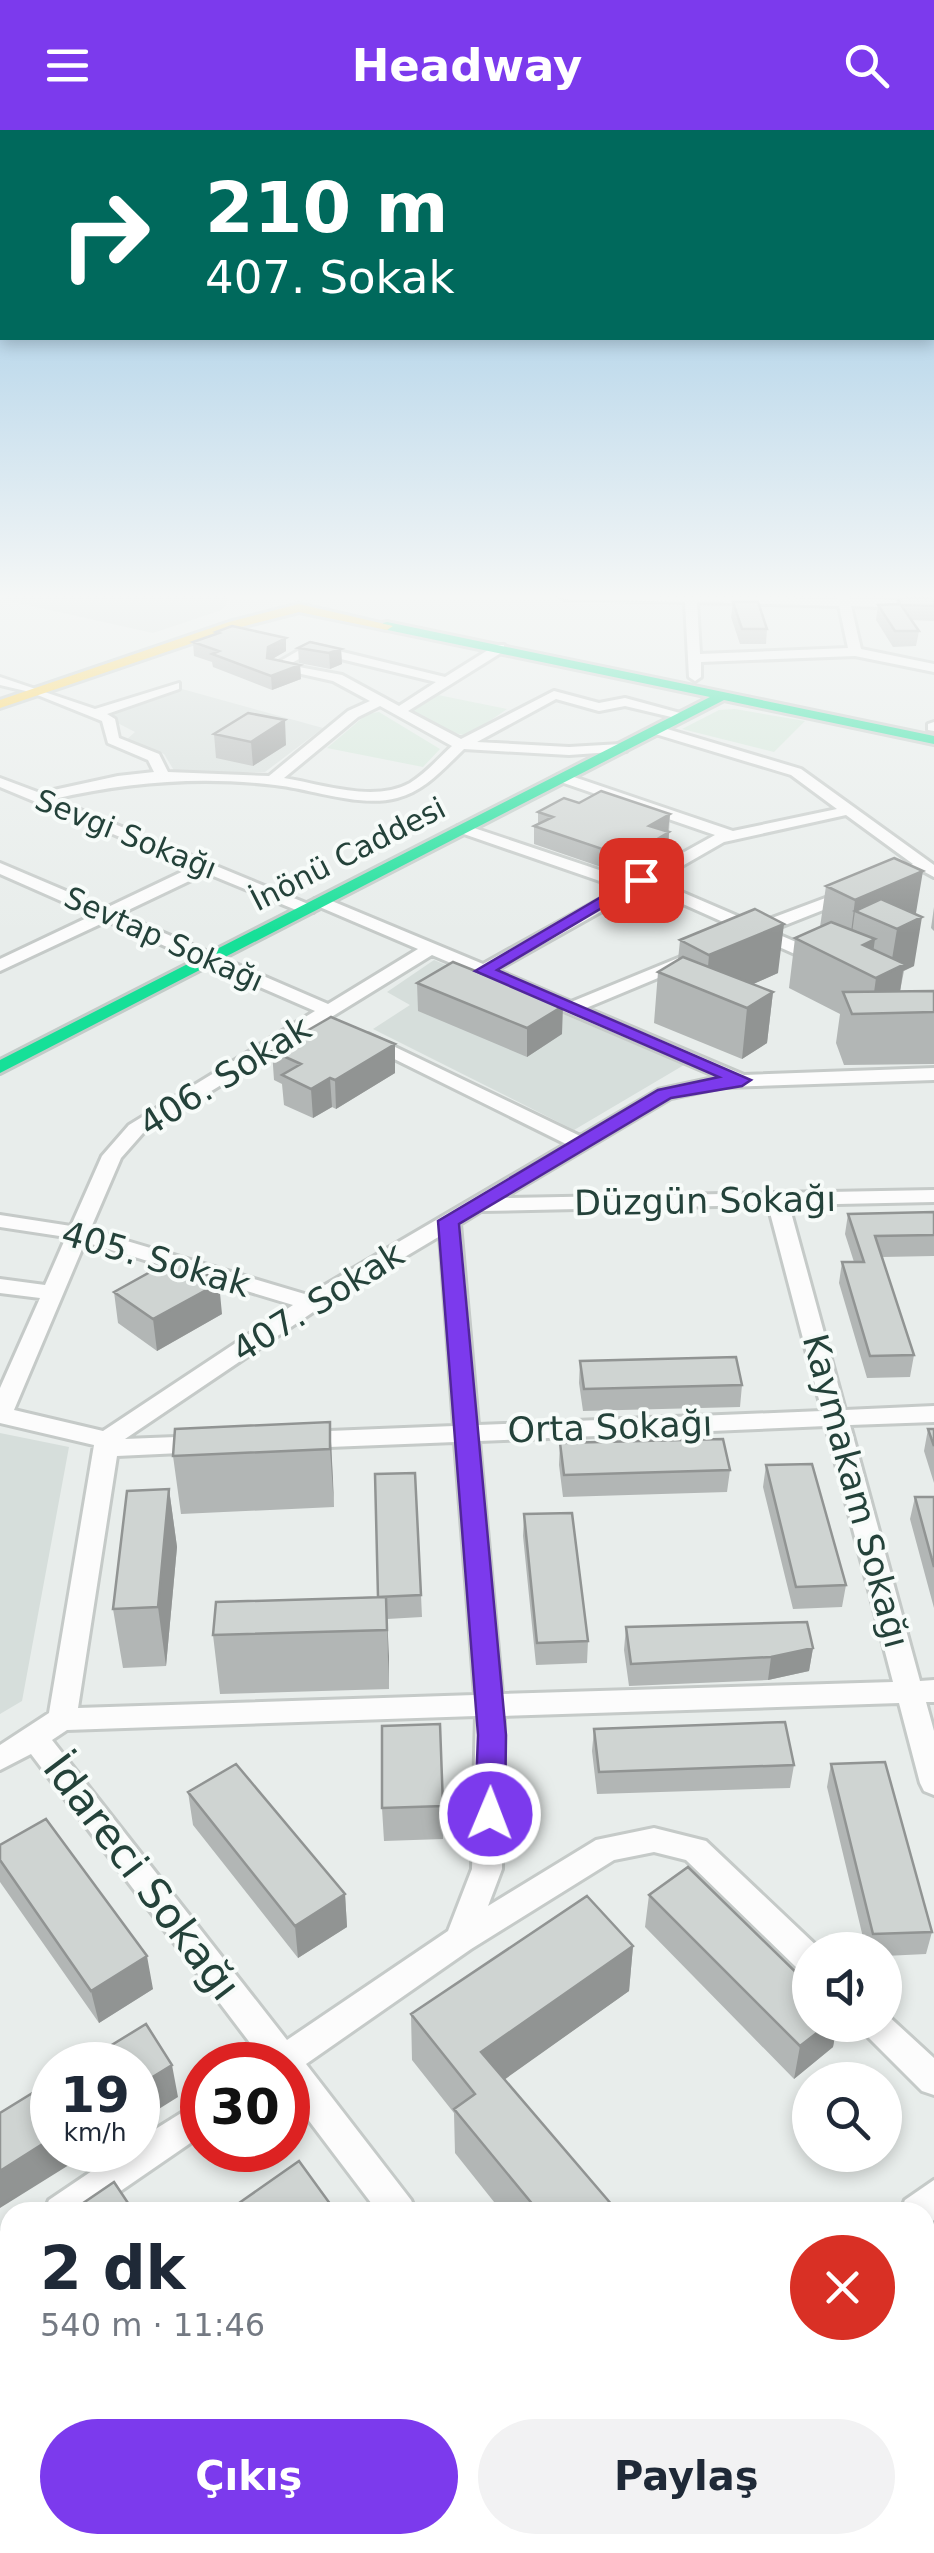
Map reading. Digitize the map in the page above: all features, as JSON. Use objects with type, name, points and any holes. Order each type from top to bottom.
[{"type":"main road","name":"İnönü Caddesi","points":[[0,1067],[699,708]]},
{"type":"main road","points":[[785,708],[934,740]]},
{"type":"main road","points":[[858,708],[934,727]]},
{"type":"street","points":[[78,708],[108,719],[116,742],[154,757],[163,776]]},
{"type":"street","points":[[94,714],[111,708]]},
{"type":"street","points":[[272,780],[366,708]]},
{"type":"street","points":[[390,708],[461,745],[569,751],[621,748]]},
{"type":"street","points":[[398,712],[404,708]]},
{"type":"street","points":[[39,798],[118,780],[163,776],[272,780],[386,796],[415,787],[461,745],[530,708]]},
{"type":"street","points":[[650,708],[684,716]]},
{"type":"street","points":[[657,730],[790,769],[930,868]]},
{"type":"street","points":[[563,778],[730,835]]},
{"type":"street","name":"Sevgi Sokağı","points":[[0,782],[205,867],[431,948],[742,1080]]},
{"type":"street","points":[[484,971],[635,883],[730,835],[850,810]]},
{"type":"street","points":[[463,829],[635,883],[747,934],[845,970]]},
{"type":"street","points":[[0,966],[205,867]]},
{"type":"street","name":"Sevtap Sokağı","points":[[0,868],[210,959],[580,1143]]},
{"type":"street","points":[[747,934],[930,868]]},
{"type":"street","points":[[0,889],[24,878]]},
{"type":"street","name":"406. Sokak","points":[[0,1415],[112,1156],[128,1136],[336,1021],[431,948]]},
{"type":"street","points":[[571,1008],[705,952]]},
{"type":"street","name":"407. Sokak","points":[[106,1444],[311,1303],[672,1091],[742,1080],[934,1074]]},
{"type":"street","name":"Düzgün Sokağı","points":[[476,1205],[934,1196]]},
{"type":"street","name":"Kaymakam Sokağı","points":[[777,1199],[836,1418],[922,1691],[934,1783]]},
{"type":"street","name":"405. Sokak","points":[[0,1220],[78,1233],[311,1303]]},
{"type":"street","points":[[449,1221],[489,1705],[489,1853],[480,1891],[460,1940]]},
{"type":"street","points":[[0,1286],[53,1292]]},
{"type":"street","name":"Orta Sokağı","points":[[276,1441],[934,1414]]},
{"type":"street","points":[[0,1415],[106,1444],[220,1444]]},
{"type":"street","name":"İdareci Sokağı","points":[[62,1719],[106,1444]]},
{"type":"street","points":[[0,1759],[62,1719],[922,1691]]},
{"type":"street","name":"İdareci Sokağı","points":[[34,1737],[266,2042]]},
{"type":"street","points":[[310,2046],[460,1940],[607,1849],[633,1842],[667,1841],[695,1850],[792,1943]]},
{"type":"street","points":[[895,2042],[934,2080]]},
{"type":"street","name":"İdareci Sokağı","points":[[310,2099],[391,2202]]},
{"type":"street","points":[[76,2202],[180,2131]]},
{"type":"shaded area","points":[[127,708],[251,708],[323,728],[265,772],[175,772],[164,754],[125,741],[135,732],[104,716]]},
{"type":"shaded area","points":[[434,960],[684,1065],[574,1130],[373,1029],[410,1005],[387,992]]},
{"type":"shaded area","points":[[0,1433],[69,1447],[22,1701],[0,1714]]},
{"type":"green space","points":[[507,709],[468,736],[446,731],[410,711]]},
{"type":"green space","points":[[735,709],[805,721],[774,752],[682,729],[719,710]]},
{"type":"green space","points":[[379,712],[440,749],[423,767],[327,748],[367,714]]},
{"type":"building","points":[[248,713],[285,720],[251,742],[214,734]]},
{"type":"building","points":[[601,791],[670,814],[649,826],[669,832],[644,847],[623,840],[605,850],[534,826],[553,817],[538,812],[564,798],[579,803]]},
{"type":"building","points":[[894,858],[923,871],[855,900],[826,886]]},
{"type":"building","points":[[881,899],[922,917],[897,929],[855,911]]},
{"type":"building","points":[[755,909],[784,924],[709,955],[680,940]]},
{"type":"building","points":[[831,922],[875,939],[863,945],[905,964],[876,978],[795,938]]},
{"type":"building","points":[[683,957],[773,992],[747,1008],[658,972]]},
{"type":"building","points":[[453,962],[563,1006],[527,1028],[417,983]]},
{"type":"building","points":[[934,991],[934,1012],[852,1014],[843,992]]},
{"type":"building","points":[[331,1017],[395,1044],[335,1080],[330,1078],[311,1089],[282,1075],[301,1064],[272,1051]]},
{"type":"building","points":[[934,1212],[934,1235],[875,1236],[914,1355],[870,1356],[842,1262],[864,1262],[848,1214]]},
{"type":"building","points":[[179,1256],[219,1283],[153,1319],[114,1292]]},
{"type":"building","points":[[736,1357],[742,1385],[584,1389],[580,1361]]},
{"type":"building","points":[[330,1422],[330,1449],[173,1456],[175,1429]]},
{"type":"building","points":[[723,1439],[730,1470],[564,1475],[560,1443]]},
{"type":"building","points":[[812,1464],[846,1585],[796,1587],[766,1465]]},
{"type":"building","points":[[415,1473],[421,1595],[378,1597],[375,1474]]},
{"type":"building","points":[[169,1489],[158,1607],[113,1609],[127,1491]]},
{"type":"building","points":[[915,1497],[934,1497],[934,1567]]},
{"type":"building","points":[[572,1513],[588,1641],[537,1643],[524,1514]]},
{"type":"building","points":[[386,1597],[387,1630],[213,1635],[216,1602]]},
{"type":"building","points":[[807,1622],[813,1648],[771,1657],[631,1664],[626,1627]]},
{"type":"building","points":[[785,1722],[794,1765],[599,1772],[594,1729]]},
{"type":"building","points":[[440,1724],[443,1806],[382,1808],[382,1726]]},
{"type":"building","points":[[885,1762],[932,1932],[873,1932],[831,1764]]},
{"type":"building","points":[[236,1764],[345,1894],[295,1926],[188,1792]]},
{"type":"building","points":[[46,1819],[147,1956],[91,1991],[0,1860],[0,1845]]},
{"type":"building","points":[[688,1867],[792,1968],[792,2038],[649,1895]]},
{"type":"building","points":[[587,1896],[633,1946],[481,2052],[609,2202],[531,2202],[454,2109],[475,2094],[411,2014]]},
{"type":"building","points":[[146,2024],[157,2042],[117,2042]]},
{"type":"building","points":[[160,2046],[172,2065],[160,2072]]},
{"type":"building","points":[[30,2095],[30,2152],[0,2171],[0,2113]]},
{"type":"building","points":[[283,2172],[307,2172],[329,2202],[240,2202]]},
{"type":"building","points":[[114,2182],[127,2202],[85,2202]]},
{"type":"traffic: fast","points":[[0,1067],[699,708]]},
{"type":"traffic: fast","points":[[781,708],[934,740]]},
{"type":"route","points":[[490,1814],[492,1735],[449,1221],[664,1094],[742,1080],[484,971],[641,880]]}]
